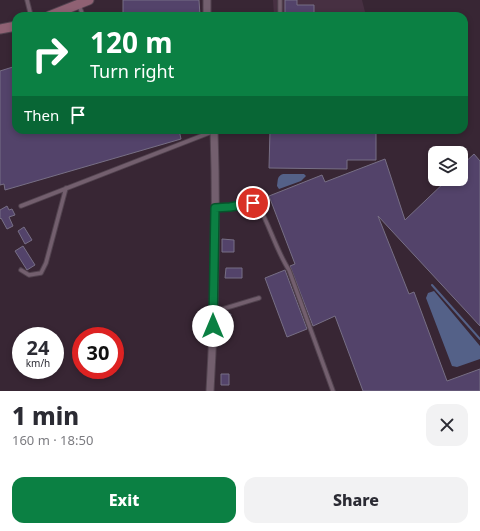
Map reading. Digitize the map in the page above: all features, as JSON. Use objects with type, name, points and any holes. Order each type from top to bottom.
[{"type":"main road","points":[[59,12],[89,0]]},
{"type":"main road","points":[[0,29],[12,27]]},
{"type":"street","points":[[206,0],[207,12]]},
{"type":"street","points":[[210,391],[215,208],[214,134]]},
{"type":"lane","points":[[27,0],[29,12]]},
{"type":"lane","points":[[280,0],[280,12]]},
{"type":"lane","points":[[79,4],[81,12]]},
{"type":"lane","points":[[21,206],[206,134]]},
{"type":"lane","points":[[21,270],[29,275],[41,273],[46,263],[66,188]]},
{"type":"lane","points":[[215,208],[253,203],[258,206],[274,239],[281,258],[289,270],[333,391]]},
{"type":"lane","points":[[213,312],[259,298]]},
{"type":"shaded area","points":[[273,0],[362,0],[365,12],[274,12]]},
{"type":"water","points":[[283,174],[304,174],[306,176],[301,181],[279,189],[277,186],[278,178]]},
{"type":"water","points":[[434,291],[480,346],[480,359],[457,367],[452,366],[426,298],[428,293]]},
{"type":"building","points":[[123,0],[199,0],[200,12],[123,12]]},
{"type":"building","points":[[285,0],[297,0],[297,5],[314,5],[314,12],[285,12]]},
{"type":"building","points":[[12,67],[12,134],[180,134],[181,139],[5,190],[4,184],[0,185],[0,71]]},
{"type":"building","points":[[270,134],[376,134],[376,160],[347,160],[347,169],[269,168]]},
{"type":"building","points":[[474,154],[480,161],[480,326],[378,216],[409,294],[414,292],[447,381],[480,369],[480,391],[363,391],[335,316],[313,326],[290,266],[295,264],[269,196],[322,175],[325,182],[385,159],[405,220],[441,186],[468,186],[468,160]]},
{"type":"building","points":[[7,206],[9,210],[12,209],[15,215],[9,217],[13,226],[7,229],[1,218],[0,219],[0,210]]},
{"type":"building","points":[[24,227],[32,240],[25,244],[18,231]]},
{"type":"building","points":[[222,239],[234,240],[234,252],[222,252]]},
{"type":"building","points":[[23,246],[35,265],[27,270],[15,251]]},
{"type":"building","points":[[226,268],[242,268],[242,278],[225,278]]},
{"type":"building","points":[[285,270],[307,329],[287,337],[265,278]]},
{"type":"building","points":[[222,314],[231,314],[230,326],[222,326]]},
{"type":"building","points":[[221,374],[229,374],[229,385],[221,385]]},
{"type":"waterway","points":[[432,285],[480,339]]},
{"type":"route","points":[[213,326],[215,208],[253,203]]}]
